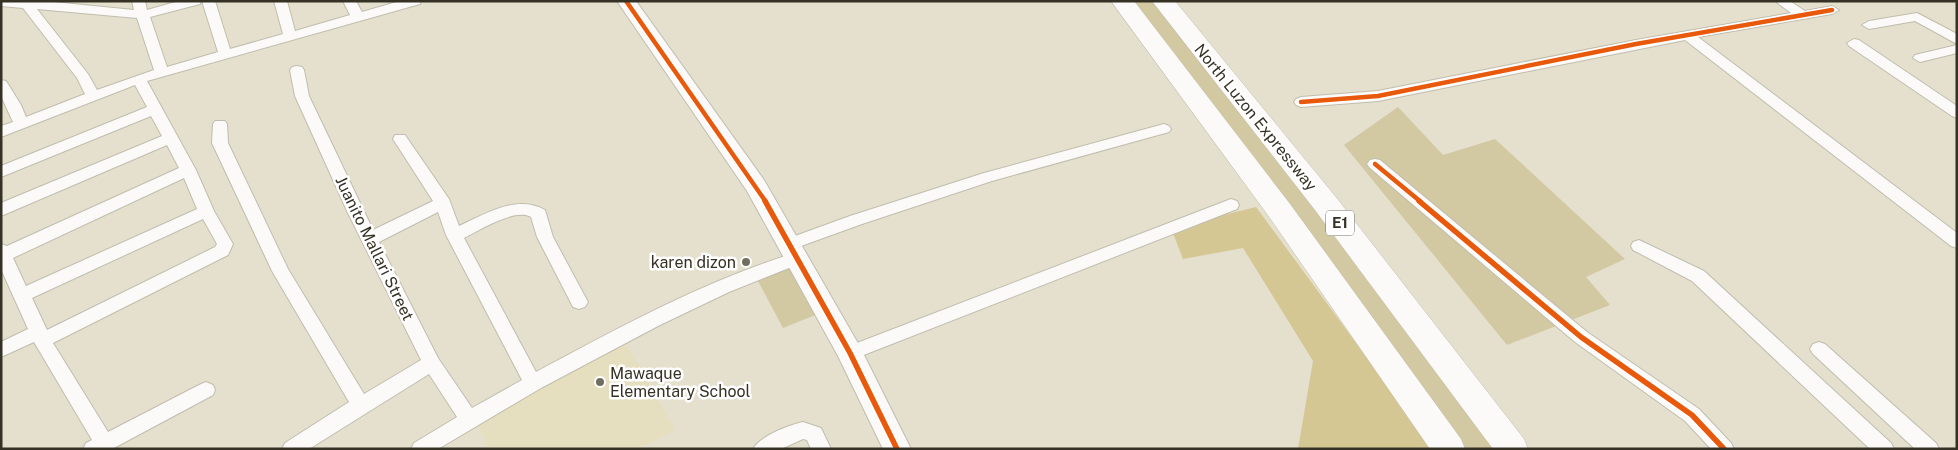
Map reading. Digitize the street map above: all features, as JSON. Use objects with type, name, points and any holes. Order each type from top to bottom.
[{"type":"highway","name":"E1","points":[[1122,1],[1280,211],[1449,449]]},
{"type":"highway","name":"North Luzon Expressway","points":[[1163,1],[1325,203],[1512,449]]},
{"type":"street","points":[[138,1],[162,72]]},
{"type":"street","points":[[1,2],[26,4],[56,3],[142,16],[196,1]]},
{"type":"street","points":[[208,1],[225,54]]},
{"type":"street","points":[[280,1],[290,36]]},
{"type":"street","points":[[348,1],[358,17]]},
{"type":"street","points":[[1,132],[139,79],[415,1]]},
{"type":"street","points":[[626,1],[756,186],[850,353],[897,449]]},
{"type":"street","points":[[1781,1],[1803,15]]},
{"type":"street","points":[[41,21],[56,3]]},
{"type":"street","points":[[26,4],[83,77],[94,96]]},
{"type":"street","points":[[1301,102],[1378,96],[1687,35],[1832,10]]},
{"type":"street","points":[[1869,26],[1917,17],[1957,40]]},
{"type":"street","points":[[1687,35],[1957,242]]},
{"type":"street","points":[[1854,43],[1957,113]]},
{"type":"street","points":[[1920,58],[1957,49]]},
{"type":"street","name":"Juanito Mallari Street","points":[[297,70],[302,96],[356,213],[432,363],[468,419]]},
{"type":"street","points":[[1,350],[40,336],[222,252],[225,244],[206,211],[188,170],[139,79]]},
{"type":"street","points":[[1,84],[14,105],[21,124]]},
{"type":"street","points":[[1,172],[154,109]]},
{"type":"street","points":[[220,124],[220,143],[280,271],[361,404]]},
{"type":"street","points":[[421,449],[532,382],[683,304],[756,272],[856,220],[989,177],[1067,158],[1164,129]]},
{"type":"street","points":[[1,210],[170,138]]},
{"type":"street","points":[[400,139],[443,203],[454,235],[532,382]]},
{"type":"street","points":[[1374,164],[1581,337],[1692,415],[1724,449]]},
{"type":"street","points":[[188,170],[3,252],[40,336],[98,446],[206,390]]},
{"type":"street","points":[[370,239],[443,203]]},
{"type":"street","points":[[850,353],[1231,205]]},
{"type":"street","points":[[454,235],[496,217],[524,209],[532,210],[539,214],[545,237],[579,302]]},
{"type":"street","points":[[22,295],[206,211]]},
{"type":"street","points":[[1639,246],[1698,276],[1884,449]]},
{"type":"street","points":[[1819,349],[1929,449]]},
{"type":"street","points":[[292,449],[361,404],[432,363]]},
{"type":"street","points":[[764,449],[798,430],[805,430],[814,434],[821,449]]},
{"type":"shaded area","points":[[1131,1],[1154,1],[1208,66],[1495,449],[1462,449]]},
{"type":"shaded area","points":[[1398,107],[1443,155],[1495,139],[1625,259],[1586,277],[1610,305],[1507,345],[1344,145]]},
{"type":"shaded area","points":[[1256,207],[1434,449],[1298,449],[1313,361],[1243,248],[1183,259],[1171,228]]},
{"type":"shaded area","points":[[797,264],[825,311],[783,328],[757,279]]},
{"type":"shaded area","name":"Mawaque Elementary School","points":[[627,344],[675,430],[639,449],[489,449],[475,420]]},
{"type":"cycle path","points":[[626,1],[756,186],[850,353],[897,449]]},
{"type":"cycle path","points":[[1301,102],[1378,96],[1636,44],[1832,10]]},
{"type":"cycle path","points":[[1375,164],[1581,337],[1692,415],[1724,449]]},
{"type":"place","name":"karen dizon","points":[[746,262]]},
{"type":"place","name":"Mawaque Elementary School","points":[[600,382]]}]
